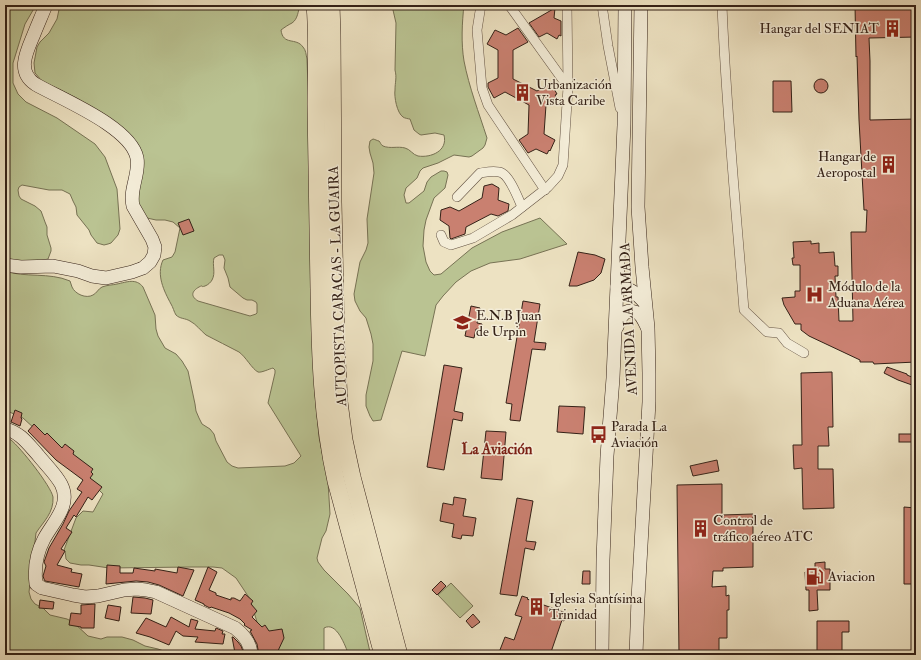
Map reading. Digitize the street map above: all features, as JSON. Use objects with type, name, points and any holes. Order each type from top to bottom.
[{"type":"highway","name":"AUTOPISTA CARACAS - LA GUAIRA","points":[[315,5],[320,345],[325,418],[336,481],[383,655]]},
{"type":"highway","name":"AUTOPISTA CARACAS - LA GUAIRA","points":[[331,5],[333,202],[339,402],[344,440],[352,477],[399,655]]},
{"type":"main road","points":[[5,265],[21,267],[53,266],[106,278],[143,268],[150,262],[154,255],[152,240],[132,202],[137,166],[136,154],[130,144],[105,122],[35,84],[29,80],[27,76],[24,66],[25,57],[46,5]]},
{"type":"main road","name":"AVENIDA LA ARMADA","points":[[602,655],[607,456],[613,378],[624,125],[625,5]]},
{"type":"main road","name":"AVENIDA LA ARMADA","points":[[636,655],[649,402],[648,328],[639,236],[638,207],[641,5]]},
{"type":"main road","points":[[617,287],[629,289],[645,303]]},
{"type":"main road","points":[[615,332],[621,316],[629,311],[638,313],[648,328]]},
{"type":"main road","points":[[5,429],[12,430],[22,436],[61,484],[64,496],[62,510],[44,539],[35,563],[34,573],[36,584],[42,588],[85,597],[137,589],[156,592],[235,628],[243,634],[249,644],[251,655]]},
{"type":"street","points":[[481,5],[477,30],[482,88],[488,105],[545,190]]},
{"type":"street","points":[[509,5],[568,87]]},
{"type":"street","points":[[441,235],[444,242],[451,245],[473,238],[522,207],[545,190],[558,176],[563,165],[568,87],[566,5]]},
{"type":"street","points":[[602,5],[624,125]]},
{"type":"street","points":[[722,5],[733,178],[744,310],[767,332],[779,333],[787,343],[804,353]]},
{"type":"street","points":[[457,197],[480,173],[496,172],[503,174],[508,179],[522,207]]},
{"type":"green space","points":[[5,5],[36,5],[25,24],[13,63],[13,83],[18,94],[26,102],[57,118],[95,144],[105,157],[117,189],[120,229],[118,235],[111,243],[104,245],[97,243],[77,215],[76,207],[70,194],[62,190],[49,190],[22,185],[18,190],[19,196],[21,199],[35,206],[41,211],[47,227],[47,235],[51,251],[48,259],[31,262],[21,262],[5,257]]},
{"type":"green space","points":[[60,5],[300,5],[296,19],[281,30],[284,38],[297,42],[303,47],[307,59],[310,143],[312,322],[315,394],[319,437],[328,482],[330,514],[317,558],[324,570],[360,608],[370,652],[362,655],[349,655],[337,631],[329,627],[324,628],[323,655],[265,655],[250,599],[236,578],[222,568],[109,568],[70,563],[66,559],[64,550],[76,518],[83,511],[93,512],[103,494],[23,418],[5,410],[5,271],[62,278],[70,281],[73,290],[84,296],[93,295],[101,288],[106,286],[131,281],[137,282],[143,287],[155,315],[158,336],[165,348],[176,354],[188,371],[196,411],[199,418],[202,424],[210,429],[214,434],[227,462],[238,468],[285,466],[294,463],[301,456],[268,403],[275,370],[273,368],[258,372],[239,352],[206,335],[192,322],[175,314],[162,283],[160,271],[163,260],[172,257],[175,252],[180,228],[173,222],[147,218],[134,207],[138,173],[125,132],[78,99],[42,81],[35,73],[34,63],[37,47],[49,33],[57,19]],"holes":[[[219,255],[223,255],[225,260],[224,268],[230,287],[243,298],[256,302],[256,314],[250,316],[198,301],[194,297],[193,294],[195,290],[201,286],[207,285],[212,280],[214,275],[214,258]]]},
{"type":"green space","points":[[393,5],[464,5],[462,47],[464,61],[471,90],[487,138],[483,148],[472,156],[454,155],[423,168],[417,178],[406,188],[404,195],[406,203],[409,203],[424,191],[427,182],[431,177],[441,171],[447,172],[448,175],[445,188],[434,198],[424,230],[423,246],[426,262],[430,271],[434,275],[441,274],[472,248],[502,232],[540,218],[567,244],[520,259],[490,263],[471,271],[456,282],[436,305],[425,356],[402,351],[381,420],[373,421],[366,406],[366,395],[373,361],[373,344],[366,318],[360,311],[355,301],[354,294],[360,262],[368,243],[367,219],[374,173],[369,147],[370,141],[373,139],[379,141],[386,147],[405,148],[418,156],[428,156],[441,149],[445,141],[444,135],[435,133],[419,134],[414,130],[410,119],[403,117],[398,109],[395,93],[396,23]]},
{"type":"green space","points":[[5,437],[11,440],[28,458],[47,484],[53,497],[50,513],[36,533],[29,592],[31,599],[35,604],[43,608],[50,615],[73,622],[88,636],[101,639],[107,637],[122,637],[175,655],[5,655]]},
{"type":"green space","points":[[451,583],[473,606],[460,618],[438,595]]},
{"type":"building","points":[[855,5],[916,5],[916,37],[869,38],[870,120],[916,119],[916,362],[874,364],[873,362],[860,362],[860,360],[809,336],[801,330],[801,324],[795,324],[784,305],[782,298],[795,297],[795,291],[800,291],[800,265],[793,265],[793,242],[811,241],[811,244],[819,243],[819,253],[834,252],[835,266],[838,266],[838,276],[835,276],[839,321],[853,321],[851,232],[866,232],[867,210],[864,210],[857,56],[856,57]]},
{"type":"building","name":"Urbanización Vista Caribe","points":[[555,8],[554,18],[561,21],[561,36],[559,35],[557,39],[547,33],[539,37],[529,23]]},
{"type":"building","name":"Urbanización Vista Caribe","points":[[518,28],[528,42],[513,50],[513,79],[537,91],[549,84],[551,88],[553,87],[557,94],[555,95],[557,98],[546,105],[544,134],[555,140],[547,154],[536,149],[528,153],[519,140],[528,134],[529,105],[505,92],[494,98],[488,87],[488,83],[498,78],[498,50],[487,44],[495,30],[506,35]]},
{"type":"building","points":[[818,79],[824,79],[828,83],[828,89],[824,93],[818,93],[814,89],[814,83]]},
{"type":"building","points":[[773,81],[791,81],[792,112],[773,112]]},
{"type":"building","points":[[492,184],[499,188],[498,200],[509,204],[508,211],[498,216],[491,214],[466,227],[465,234],[451,239],[449,226],[440,220],[441,210],[450,207],[459,211],[482,198],[484,186]]},
{"type":"building","points":[[189,219],[194,231],[183,235],[178,223]]},
{"type":"building","points":[[578,252],[595,255],[605,259],[601,273],[594,280],[577,286],[569,286]]},
{"type":"building","points":[[523,301],[540,304],[534,342],[546,343],[545,350],[532,349],[520,421],[510,420],[512,404],[506,403]]},
{"type":"building","points":[[471,306],[480,308],[477,323],[482,324],[481,330],[476,329],[474,338],[465,336]]},
{"type":"building","points":[[444,365],[462,368],[454,411],[463,413],[462,421],[453,419],[444,470],[427,467]]},
{"type":"building","points":[[887,367],[914,378],[912,385],[884,373]]},
{"type":"building","points":[[832,372],[833,427],[828,427],[829,446],[818,446],[818,469],[833,469],[834,508],[803,509],[802,468],[794,469],[793,445],[802,445],[801,373]]},
{"type":"building","points":[[559,406],[585,407],[583,434],[557,432]]},
{"type":"building","points":[[15,410],[22,413],[20,426],[11,422]]},
{"type":"building","points":[[34,424],[45,435],[47,433],[62,448],[65,444],[74,451],[73,454],[93,469],[91,472],[93,474],[90,478],[102,487],[92,500],[88,497],[76,517],[74,515],[66,528],[72,532],[61,549],[65,551],[57,565],[72,569],[71,572],[82,574],[79,587],[45,581],[43,576],[46,566],[44,562],[49,548],[69,511],[82,492],[77,489],[83,480],[56,460],[28,431]]},
{"type":"building","points":[[486,431],[506,432],[502,480],[481,478]]},
{"type":"building","points":[[899,434],[916,434],[916,442],[899,442]]},
{"type":"building","points":[[717,460],[719,471],[693,476],[690,466]]},
{"type":"building","name":"Control de tráfico aéreo ATC","points":[[722,484],[722,515],[753,514],[753,567],[723,568],[723,571],[713,571],[712,587],[726,586],[726,596],[729,595],[729,610],[727,610],[727,638],[719,638],[719,655],[679,655],[677,485]]},
{"type":"building","points":[[454,497],[466,499],[463,516],[476,518],[473,536],[462,535],[461,539],[452,537],[454,524],[440,521],[443,503],[453,505]]},
{"type":"building","points":[[517,498],[533,501],[526,541],[536,542],[534,550],[525,548],[517,596],[500,594]]},
{"type":"building","points":[[904,507],[916,508],[916,584],[904,584]]},
{"type":"building","name":"Aviacion","points":[[825,562],[825,569],[830,569],[830,590],[817,590],[818,610],[809,611],[809,590],[806,590],[805,572],[815,571],[815,563]]},
{"type":"building","points":[[107,565],[120,566],[120,573],[133,573],[134,568],[155,571],[155,569],[177,573],[178,567],[194,570],[183,596],[159,585],[148,582],[136,581],[106,584]]},
{"type":"building","points":[[208,567],[217,572],[209,590],[216,593],[216,595],[231,600],[231,598],[234,598],[240,601],[245,594],[253,601],[251,604],[257,611],[252,617],[262,627],[265,625],[269,631],[282,629],[284,638],[276,655],[259,655],[257,644],[250,631],[252,630],[244,625],[245,624],[240,619],[229,613],[211,607],[210,608],[195,600]]},
{"type":"building","points":[[583,571],[590,571],[590,584],[582,584]]},
{"type":"building","points":[[441,581],[446,586],[437,595],[432,590]]},
{"type":"building","points":[[522,596],[566,613],[564,621],[562,620],[550,655],[498,655],[505,637],[514,640],[522,617],[515,615]]},
{"type":"building","points":[[133,597],[153,600],[151,614],[131,613]]},
{"type":"building","points":[[40,600],[54,602],[53,609],[39,608]]},
{"type":"building","points":[[95,604],[94,628],[81,628],[69,625],[71,613],[81,614],[81,605]]},
{"type":"building","points":[[108,605],[121,607],[119,621],[105,618]]},
{"type":"building","points":[[473,614],[480,622],[472,628],[466,621]]},
{"type":"building","points":[[171,617],[189,627],[191,619],[198,621],[195,629],[215,631],[216,628],[223,631],[222,634],[225,634],[223,644],[195,642],[198,637],[183,636],[176,631],[169,645],[136,633],[146,618],[166,627]]},
{"type":"building","points":[[817,621],[849,621],[849,632],[842,632],[842,655],[817,655]]},
{"type":"building","points":[[232,637],[238,642],[243,651],[235,653]]},
{"type":"place","name":"Hangar del SENIAT","points":[[892,28]]},
{"type":"place","name":"Urbanización Vista Caribe","points":[[523,92]]},
{"type":"place","name":"Hangar de Aeropostal","points":[[889,164]]},
{"type":"place","name":"Módulo de la Aduana Aérea","points":[[815,294]]},
{"type":"place","name":"E.N.B Juan de Urpin","points":[[463,323]]},
{"type":"place","name":"Parada La Aviación","points":[[598,434]]},
{"type":"place","name":"Control de tráfico aéreo ATC","points":[[700,528]]},
{"type":"place","name":"Aviacion","points":[[815,576]]},
{"type":"place","name":"Iglesia Santísima Trinidad","points":[[536,606]]},
{"type":"district","name":"La Aviación","points":[[497,449]]}]
